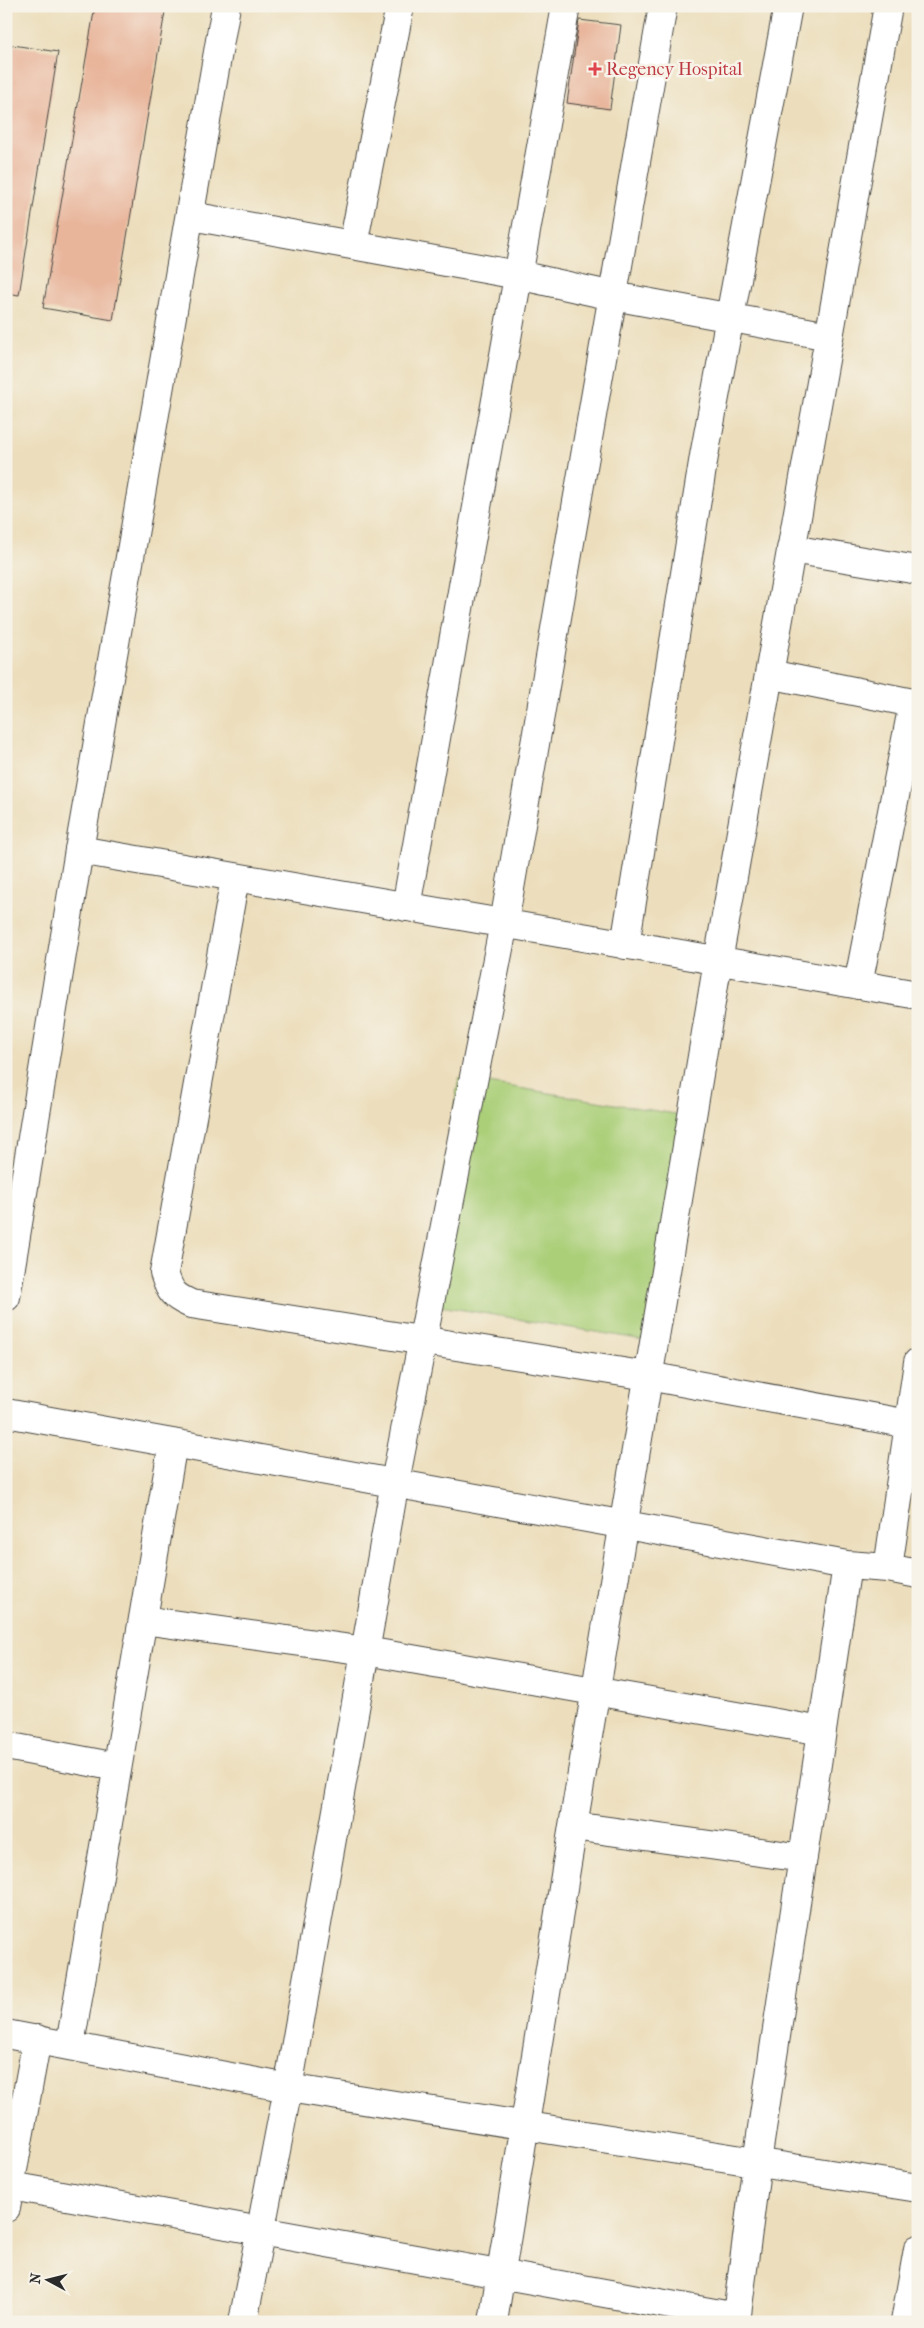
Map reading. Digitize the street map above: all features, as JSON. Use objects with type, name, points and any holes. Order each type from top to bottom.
[{"type":"street","points":[[6,1297],[79,850],[226,6]]},
{"type":"street","points":[[353,245],[400,6]]},
{"type":"street","points":[[406,906],[566,6]]},
{"type":"street","points":[[243,2322],[288,2088],[395,1482],[504,923],[663,6]]},
{"type":"street","points":[[625,945],[704,456],[788,6]]},
{"type":"street","points":[[493,2322],[523,2124],[718,961],[888,6]]},
{"type":"street","points":[[190,216],[518,275],[613,296],[829,336]]},
{"type":"street","points":[[791,549],[918,570]]},
{"type":"street","points":[[769,674],[916,704],[858,985]]},
{"type":"street","points":[[79,850],[918,995]]},
{"type":"street","points":[[235,878],[164,1273],[168,1287],[176,1297],[191,1304],[423,1339],[648,1376],[909,1424]]},
{"type":"street","points":[[888,1568],[918,1362]]},
{"type":"street","points":[[6,1413],[847,1565],[888,1568],[918,1574]]},
{"type":"street","points":[[70,2045],[173,1443]]},
{"type":"street","points":[[38,2039],[9,2197],[261,2230],[736,2319],[847,1565]]},
{"type":"street","points":[[142,1620],[366,1651],[822,1731]]},
{"type":"street","points":[[6,1746],[117,1766]]},
{"type":"street","points":[[573,1826],[803,1858]]},
{"type":"street","points":[[6,2034],[288,2088],[918,2188]]},
{"type":"street","points":[[905,2322],[918,2249]]},
{"type":"green space","points":[[459,1078],[699,1118],[662,1343],[422,1303]]},
{"type":"building","points":[[95,6],[166,6],[113,320],[43,308]]},
{"type":"building","points":[[579,20],[621,25],[610,109],[567,103]]},
{"type":"building","points":[[6,44],[58,52],[19,295],[6,293]]},
{"type":"place","name":"Regency Hospital","points":[[595,69]]}]
